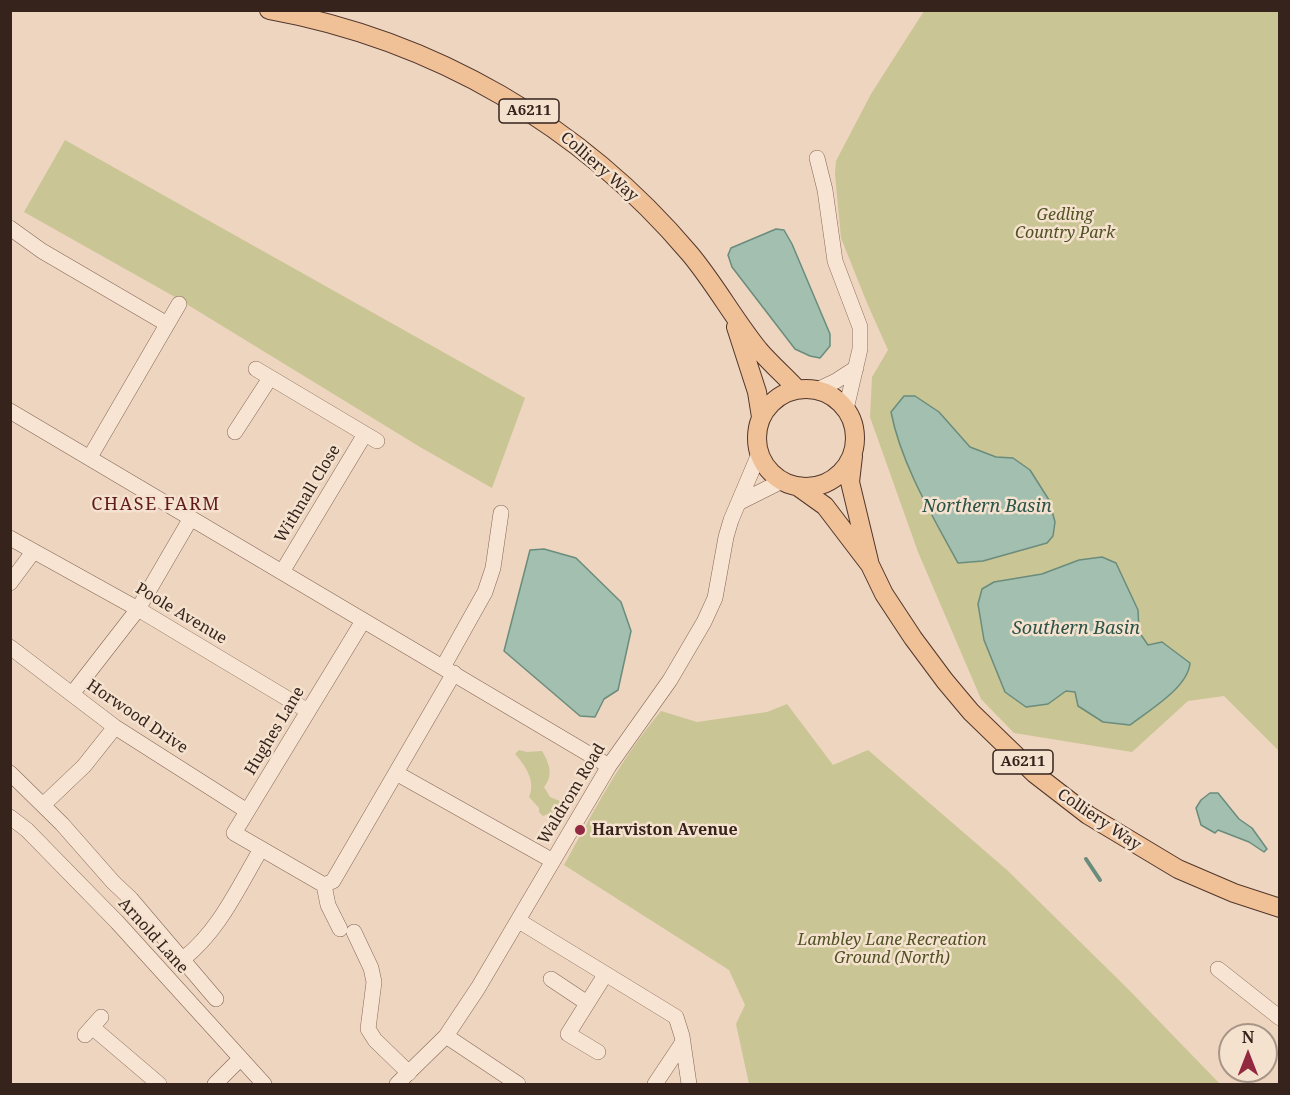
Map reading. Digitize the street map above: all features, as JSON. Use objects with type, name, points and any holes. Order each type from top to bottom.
[{"type":"main road","name":"Colliery Way","points":[[269,10],[355,31],[403,48],[449,66],[529,111],[607,170],[637,199],[690,254],[759,350],[797,389]]},
{"type":"main road","name":"Colliery Way","points":[[729,306],[757,392],[761,417]]},
{"type":"main road","points":[[797,389],[817,390],[834,398],[846,410],[854,427],[854,449],[848,462],[836,477],[813,486],[789,483],[769,471],[759,454],[757,431],[761,417],[778,397],[797,389]]},
{"type":"main road","name":"Colliery Way","points":[[854,449],[850,482],[870,565]]},
{"type":"main road","name":"Colliery Way","points":[[789,483],[825,506],[870,565],[884,594],[945,681],[971,712],[1035,774],[1088,816],[1178,869],[1217,886],[1280,908]]},
{"type":"street","points":[[817,158],[825,190],[836,261],[860,327],[860,349],[846,410]]},
{"type":"street","points":[[10,228],[42,251],[167,324]]},
{"type":"street","points":[[90,458],[179,304]]},
{"type":"street","points":[[817,390],[856,368]]},
{"type":"street","points":[[235,432],[270,378],[256,369]]},
{"type":"street","name":"Withnall Close","points":[[270,378],[371,437],[282,572]]},
{"type":"street","points":[[10,411],[609,766]]},
{"type":"street","name":"Waldrom Road","points":[[397,1084],[446,1036],[519,921],[609,766],[670,680],[705,622],[715,598],[729,528],[759,454]]},
{"type":"street","points":[[740,502],[789,483]]},
{"type":"street","points":[[324,885],[333,881],[396,772],[449,670],[491,579],[501,513]]},
{"type":"street","points":[[72,694],[138,609],[191,518]]},
{"type":"street","name":"Poole Avenue","points":[[10,538],[138,609],[308,711]]},
{"type":"street","points":[[10,583],[33,552]]},
{"type":"street","name":"Hughes Lane","points":[[261,849],[234,834],[363,621]]},
{"type":"street","name":"Horwood Drive","points":[[10,646],[115,727],[248,811]]},
{"type":"street","points":[[43,805],[84,766],[115,727]]},
{"type":"street","points":[[396,772],[553,861]]},
{"type":"street","points":[[10,773],[131,899],[216,999]]},
{"type":"street","name":"Arnold Lane","points":[[10,817],[27,830],[117,922],[264,1084]]},
{"type":"street","points":[[183,959],[214,930],[261,849],[324,885],[328,905],[371,968],[374,982],[369,1006],[368,1029],[375,1040],[409,1073]]},
{"type":"street","points":[[519,921],[676,1017],[683,1042],[689,1084]]},
{"type":"street","points":[[1218,969],[1280,1018]]},
{"type":"street","points":[[598,1052],[568,1034],[605,975]]},
{"type":"street","points":[[551,979],[587,1003]]},
{"type":"street","points":[[93,1026],[159,1084]]},
{"type":"street","points":[[446,1036],[518,1084]]},
{"type":"street","points":[[655,1084],[683,1042]]},
{"type":"street","points":[[215,1084],[240,1059]]},
{"type":"green space","name":"Gedling Country Park","points":[[924,11],[1279,11],[1279,751],[1224,696],[1188,701],[1132,752],[1014,733],[981,699],[918,552],[870,417],[872,377],[888,350],[841,238],[835,174],[836,161],[871,94]]},
{"type":"green space","points":[[65,140],[525,398],[492,488],[420,447],[175,297],[24,212]]},
{"type":"green space","name":"Lambley Lane Recreation Ground (North)","points":[[787,704],[833,765],[868,750],[1007,870],[1127,988],[1220,1084],[749,1084],[736,1024],[745,1005],[729,970],[564,865],[621,766],[661,711],[697,722],[767,712]]},
{"type":"green space","points":[[519,750],[542,751],[550,774],[544,787],[550,797],[560,801],[562,805],[558,810],[543,816],[529,797],[531,780],[515,754]]},
{"type":"water","points":[[776,229],[784,230],[792,244],[830,334],[830,346],[820,358],[795,349],[732,267],[728,255],[731,248]]},
{"type":"water","name":"Northern Basin","points":[[904,396],[915,396],[939,412],[970,447],[996,457],[1013,458],[1030,470],[1049,500],[1055,522],[1053,536],[1047,543],[983,561],[958,563],[928,509],[902,451],[891,412]]},
{"type":"water","points":[[544,549],[576,558],[621,602],[631,631],[618,690],[604,699],[595,717],[580,716],[504,651],[530,550]]},
{"type":"water","name":"Southern Basin","points":[[1102,557],[1116,563],[1138,610],[1139,632],[1148,645],[1162,642],[1190,663],[1188,672],[1175,690],[1130,725],[1103,722],[1078,706],[1075,692],[1066,691],[1048,704],[1026,707],[1005,692],[984,640],[978,604],[982,589],[994,582],[1042,574],[1079,560]]},
{"type":"water","points":[[1210,793],[1218,793],[1239,819],[1252,828],[1267,849],[1264,852],[1249,842],[1218,830],[1215,833],[1201,825],[1196,808],[1201,800]]},
{"type":"waterway","points":[[1086,859],[1100,880]]},
{"type":"place","name":"Harviston Avenue","points":[[580,830]]},
{"type":"district","name":"CHASE FARM","points":[[156,505]]}]
